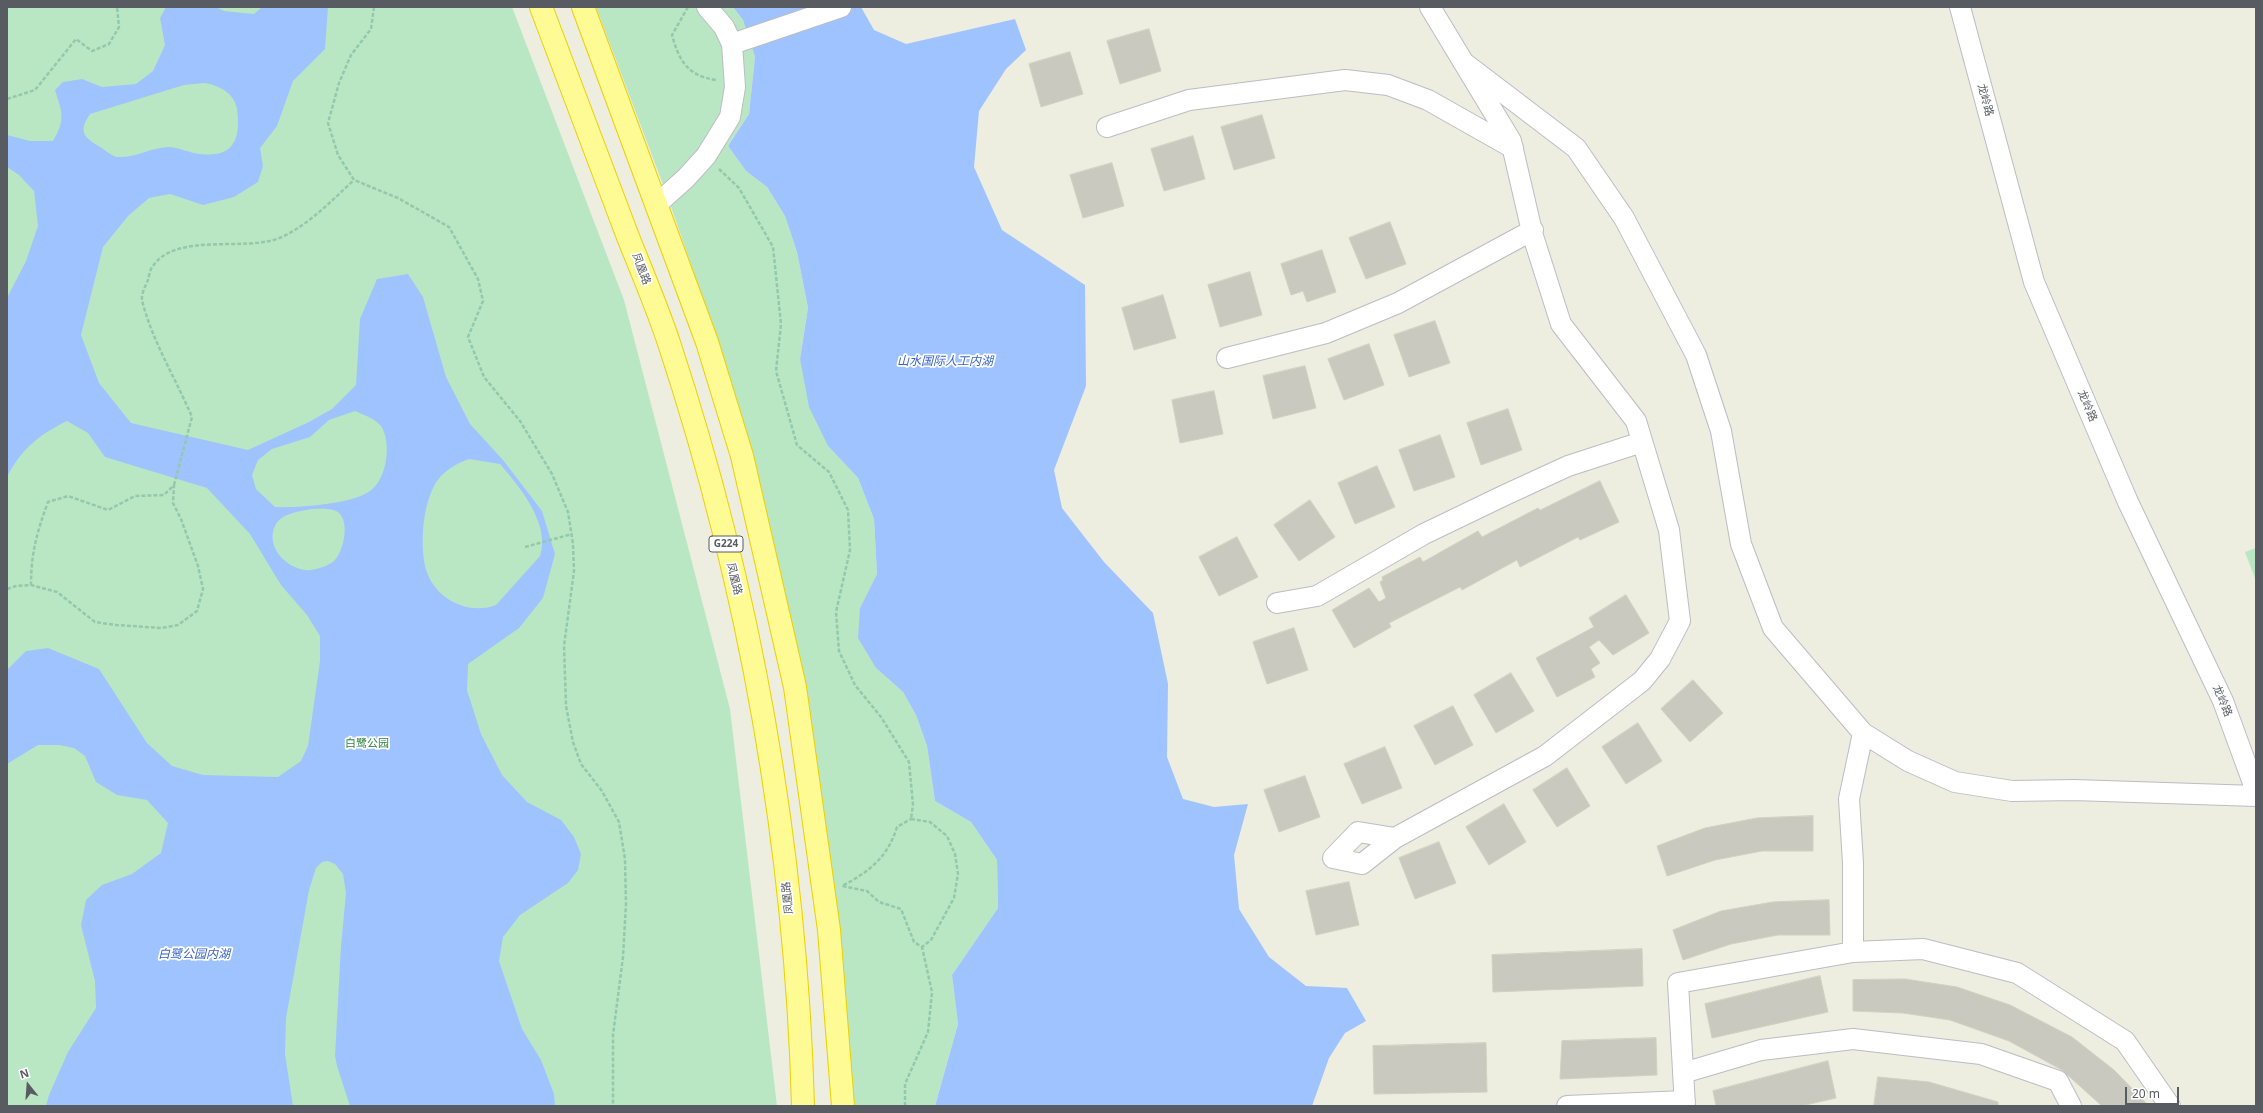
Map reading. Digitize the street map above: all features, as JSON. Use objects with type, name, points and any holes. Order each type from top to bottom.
[{"type":"highway","name":"凤凰路","points":[[541,7],[669,342],[707,470],[741,605],[777,794],[794,951],[803,1106]]},
{"type":"highway","points":[[583,7],[707,342],[742,456],[795,687],[829,930],[842,1106]]},
{"type":"street","points":[[656,205],[686,178],[706,156],[718,139],[730,117],[734,83],[732,44],[724,27],[707,7]]},
{"type":"street","points":[[732,44],[841,7]]},
{"type":"street","points":[[1394,838],[1545,756],[1642,681],[1660,659],[1680,620],[1669,530],[1636,421],[1561,324],[1533,230],[1511,141],[1430,7]]},
{"type":"street","name":"龙岭路","points":[[1960,7],[2034,282],[2128,502],[2223,701],[2256,791]]},
{"type":"street","points":[[1463,62],[1576,148],[1624,218],[1696,356],[1721,431],[1741,544],[1773,628],[1863,733],[1908,761],[1955,782],[2005,790],[2074,790],[2256,796]]},
{"type":"street","points":[[1107,127],[1189,100],[1345,80],[1388,85],[1428,100],[1513,148]]},
{"type":"street","points":[[1227,358],[1326,333],[1398,303],[1533,230]]},
{"type":"street","points":[[1277,603],[1317,596],[1424,534],[1505,495],[1568,466],[1642,442]]},
{"type":"street","points":[[1854,952],[1853,863],[1848,799],[1863,733]]},
{"type":"street","points":[[1567,1106],[1685,1103],[1678,983],[1854,952],[1923,949],[2017,973],[2125,1041],[2170,1106]]},
{"type":"street","points":[[1683,1073],[1761,1050],[1853,1039],[1980,1054],[2058,1081],[2071,1106]]},
{"type":"path","points":[[7,99],[35,90],[76,39],[92,51],[109,44],[119,27],[117,7]]},
{"type":"path","points":[[374,7],[371,29],[351,55],[340,83],[328,123],[338,155],[354,180],[398,198],[449,228],[478,278],[483,301],[468,337],[484,377],[520,421],[552,474],[568,512],[572,534],[574,571],[564,646],[566,706],[573,742],[580,764],[602,792],[619,822],[625,859],[626,904],[623,957],[613,1036],[614,1106]]},
{"type":"path","points":[[688,7],[672,36],[677,53],[692,74],[710,80],[734,83]]},
{"type":"path","points":[[706,156],[739,188],[773,247],[781,324],[776,371],[797,446],[829,472],[848,510],[850,550],[836,612],[839,651],[854,684],[881,717],[909,762],[913,805],[911,819]]},
{"type":"path","points":[[7,589],[16,586],[31,585],[57,592],[95,622],[151,628],[178,625],[197,611],[203,589],[198,566],[181,519],[173,503],[174,486],[192,417],[158,343],[142,298],[153,266],[168,253],[192,246],[215,243],[237,245],[261,243],[281,237],[321,212],[354,180]]},
{"type":"path","points":[[31,585],[31,558],[37,531],[48,502],[68,496],[108,510],[135,496],[164,495],[174,486]]},
{"type":"path","points":[[525,547],[572,534]]},
{"type":"path","points":[[905,1106],[905,1084],[928,1032],[932,992],[922,947],[914,942],[901,909],[879,902],[867,891],[842,886],[867,873],[893,842],[898,827],[911,819],[930,822],[947,836],[955,854],[958,874],[954,898],[932,940],[922,947]]},
{"type":"green space","name":"白鹭公园","points":[[7,7],[512,7],[624,300],[730,709],[777,1106],[7,1106]]},
{"type":"green space","points":[[596,7],[733,7],[743,20],[755,57],[749,114],[728,146],[746,171],[767,187],[785,216],[797,252],[808,308],[800,359],[828,446],[858,478],[874,519],[877,574],[860,608],[876,668],[903,692],[916,715],[927,746],[935,801],[971,822],[997,860],[998,908],[952,975],[958,1024],[935,1106],[853,1106],[834,887],[806,689],[764,501],[716,337],[667,195]]},
{"type":"green space","points":[[2256,548],[2256,581],[2245,552]]},
{"type":"water","name":"白鹭公园内湖","points":[[166,7],[216,7],[224,11],[254,14],[262,7],[328,7],[325,49],[293,81],[277,126],[260,148],[263,166],[258,182],[234,197],[203,205],[170,194],[149,198],[128,216],[103,247],[81,335],[99,383],[131,423],[248,450],[309,422],[332,409],[356,385],[360,319],[377,279],[408,274],[423,297],[446,377],[470,424],[503,460],[542,511],[555,554],[543,598],[519,628],[468,664],[467,690],[481,734],[502,775],[527,802],[561,820],[574,837],[581,854],[578,870],[568,883],[520,915],[503,937],[499,961],[522,1029],[541,1060],[554,1094],[555,1106],[350,1106],[335,1056],[341,946],[346,893],[343,874],[335,864],[328,861],[322,862],[316,868],[309,890],[286,1018],[285,1054],[293,1106],[46,1106],[49,1095],[68,1052],[96,1008],[95,981],[81,925],[86,900],[102,885],[132,874],[161,853],[168,823],[147,800],[117,795],[96,782],[85,756],[74,748],[59,745],[38,745],[7,764],[7,670],[26,651],[48,648],[99,669],[147,743],[172,766],[203,775],[278,777],[301,761],[308,746],[320,661],[320,636],[307,615],[281,585],[250,534],[207,488],[105,457],[88,433],[67,421],[32,443],[19,458],[7,477],[7,298],[26,261],[38,226],[34,191],[19,175],[7,167],[7,135],[30,141],[53,141],[60,127],[62,116],[55,90],[63,82],[82,79],[102,87],[136,84],[153,71],[165,45],[160,18]],"holes":[[[204,83],[210,84],[225,91],[233,98],[237,109],[238,129],[233,144],[228,149],[221,153],[200,154],[168,147],[130,156],[117,157],[111,155],[87,138],[84,126],[90,114],[184,85]],[[355,411],[372,419],[381,426],[384,433],[387,451],[384,470],[376,485],[370,491],[362,495],[338,502],[310,506],[275,507],[256,489],[252,475],[258,460],[272,449],[310,437],[329,420]],[[469,459],[500,464],[524,494],[537,519],[541,531],[542,544],[540,556],[496,605],[486,608],[466,607],[447,599],[433,584],[425,565],[423,552],[424,524],[430,497],[441,476],[457,464]],[[312,509],[330,509],[341,515],[345,528],[343,543],[338,557],[334,561],[321,568],[306,570],[291,565],[284,560],[275,547],[273,532],[279,520],[292,513]]]},
{"type":"water","name":"山水国际人工内湖","points":[[733,7],[861,7],[874,30],[906,44],[1015,19],[1026,50],[1006,69],[979,111],[974,167],[1002,230],[1085,285],[1086,386],[1054,470],[1062,508],[1104,562],[1153,613],[1168,684],[1167,757],[1183,799],[1214,807],[1248,804],[1234,855],[1239,909],[1269,957],[1306,986],[1347,988],[1366,1021],[1345,1033],[1329,1058],[1312,1106],[935,1106],[958,1024],[952,975],[998,908],[997,860],[971,822],[935,801],[927,746],[916,715],[903,692],[876,668],[858,638],[860,608],[877,574],[874,519],[858,478],[828,446],[809,407],[800,359],[808,308],[797,252],[785,216],[767,187],[746,171],[728,146],[749,114],[755,57],[743,20]]},
{"type":"building","points":[[1149,29],[1161,71],[1120,84],[1107,41]]},
{"type":"building","points":[[1070,52],[1083,94],[1041,107],[1029,64]]},
{"type":"building","points":[[1262,115],[1275,158],[1234,170],[1221,127]]},
{"type":"building","points":[[1193,136],[1205,179],[1164,191],[1151,149]]},
{"type":"building","points":[[1112,163],[1124,206],[1083,218],[1070,175]]},
{"type":"building","points":[[1390,222],[1406,264],[1366,279],[1349,238]]},
{"type":"building","points":[[1322,250],[1336,292],[1307,302],[1303,291],[1291,295],[1281,264]]},
{"type":"building","points":[[1250,272],[1262,315],[1220,327],[1208,285]]},
{"type":"building","points":[[1163,295],[1176,338],[1134,350],[1122,308]]},
{"type":"building","points":[[1435,321],[1450,363],[1409,377],[1394,335]]},
{"type":"building","points":[[1369,344],[1384,385],[1344,400],[1328,359]]},
{"type":"building","points":[[1305,366],[1316,408],[1273,419],[1263,376]]},
{"type":"building","points":[[1214,391],[1223,434],[1180,443],[1172,400]]},
{"type":"building","points":[[1508,409],[1522,450],[1481,465],[1467,423]]},
{"type":"building","points":[[1440,435],[1455,477],[1414,491],[1399,450]]},
{"type":"building","points":[[1377,466],[1395,507],[1355,524],[1338,483]]},
{"type":"building","points":[[1600,481],[1619,522],[1580,540],[1578,537],[1520,567],[1517,560],[1462,590],[1460,587],[1389,623],[1391,627],[1354,648],[1332,610],[1369,588],[1379,602],[1386,598],[1380,582],[1383,580],[1382,577],[1420,557],[1423,562],[1478,531],[1482,537],[1538,508],[1540,510]]},
{"type":"building","points":[[1310,500],[1335,537],[1299,561],[1274,525]]},
{"type":"building","points":[[1237,537],[1258,577],[1219,596],[1199,557]]},
{"type":"building","points":[[1626,595],[1649,633],[1613,655],[1599,640],[1589,647],[1600,663],[1591,669],[1595,677],[1557,697],[1536,658],[1594,627],[1589,618]]},
{"type":"building","points":[[1294,628],[1308,670],[1267,684],[1253,642]]},
{"type":"building","points":[[1511,673],[1534,711],[1496,733],[1474,695]]},
{"type":"building","points":[[1693,680],[1723,713],[1690,742],[1661,709]]},
{"type":"building","points":[[1453,706],[1473,745],[1435,765],[1414,726]]},
{"type":"building","points":[[1638,723],[1662,761],[1626,784],[1602,747]]},
{"type":"building","points":[[1385,747],[1402,788],[1362,804],[1344,764]]},
{"type":"building","points":[[1567,768],[1590,806],[1557,827],[1533,790]]},
{"type":"building","points":[[1305,776],[1320,817],[1279,832],[1264,790]]},
{"type":"building","points":[[1504,804],[1526,842],[1489,865],[1466,827]]},
{"type":"building","points":[[1813,816],[1813,851],[1762,851],[1715,860],[1667,876],[1657,846],[1705,828],[1757,818]]},
{"type":"building","points":[[1439,842],[1456,883],[1415,899],[1399,858]]},
{"type":"building","points":[[1349,882],[1359,925],[1316,935],[1306,891]]},
{"type":"building","points":[[1829,900],[1830,935],[1778,935],[1731,944],[1683,960],[1673,930],[1721,911],[1773,902]]},
{"type":"building","points":[[1642,949],[1643,986],[1493,992],[1492,955]]},
{"type":"building","points":[[1820,976],[1828,1012],[1712,1038],[1705,1004]]},
{"type":"building","points":[[1905,979],[1957,987],[2010,1005],[2072,1037],[2114,1070],[2149,1106],[2102,1106],[2062,1070],[2009,1041],[1950,1020],[1903,1013],[1853,1011],[1853,980]]},
{"type":"building","points":[[1656,1038],[1657,1075],[1560,1079],[1562,1041]]},
{"type":"building","points":[[1486,1043],[1487,1092],[1374,1094],[1373,1046]]},
{"type":"building","points":[[1828,1061],[1836,1098],[1801,1106],[1716,1106],[1713,1091]]},
{"type":"building","points":[[1878,1077],[1929,1082],[1998,1102],[1998,1106],[1874,1106]]}]
